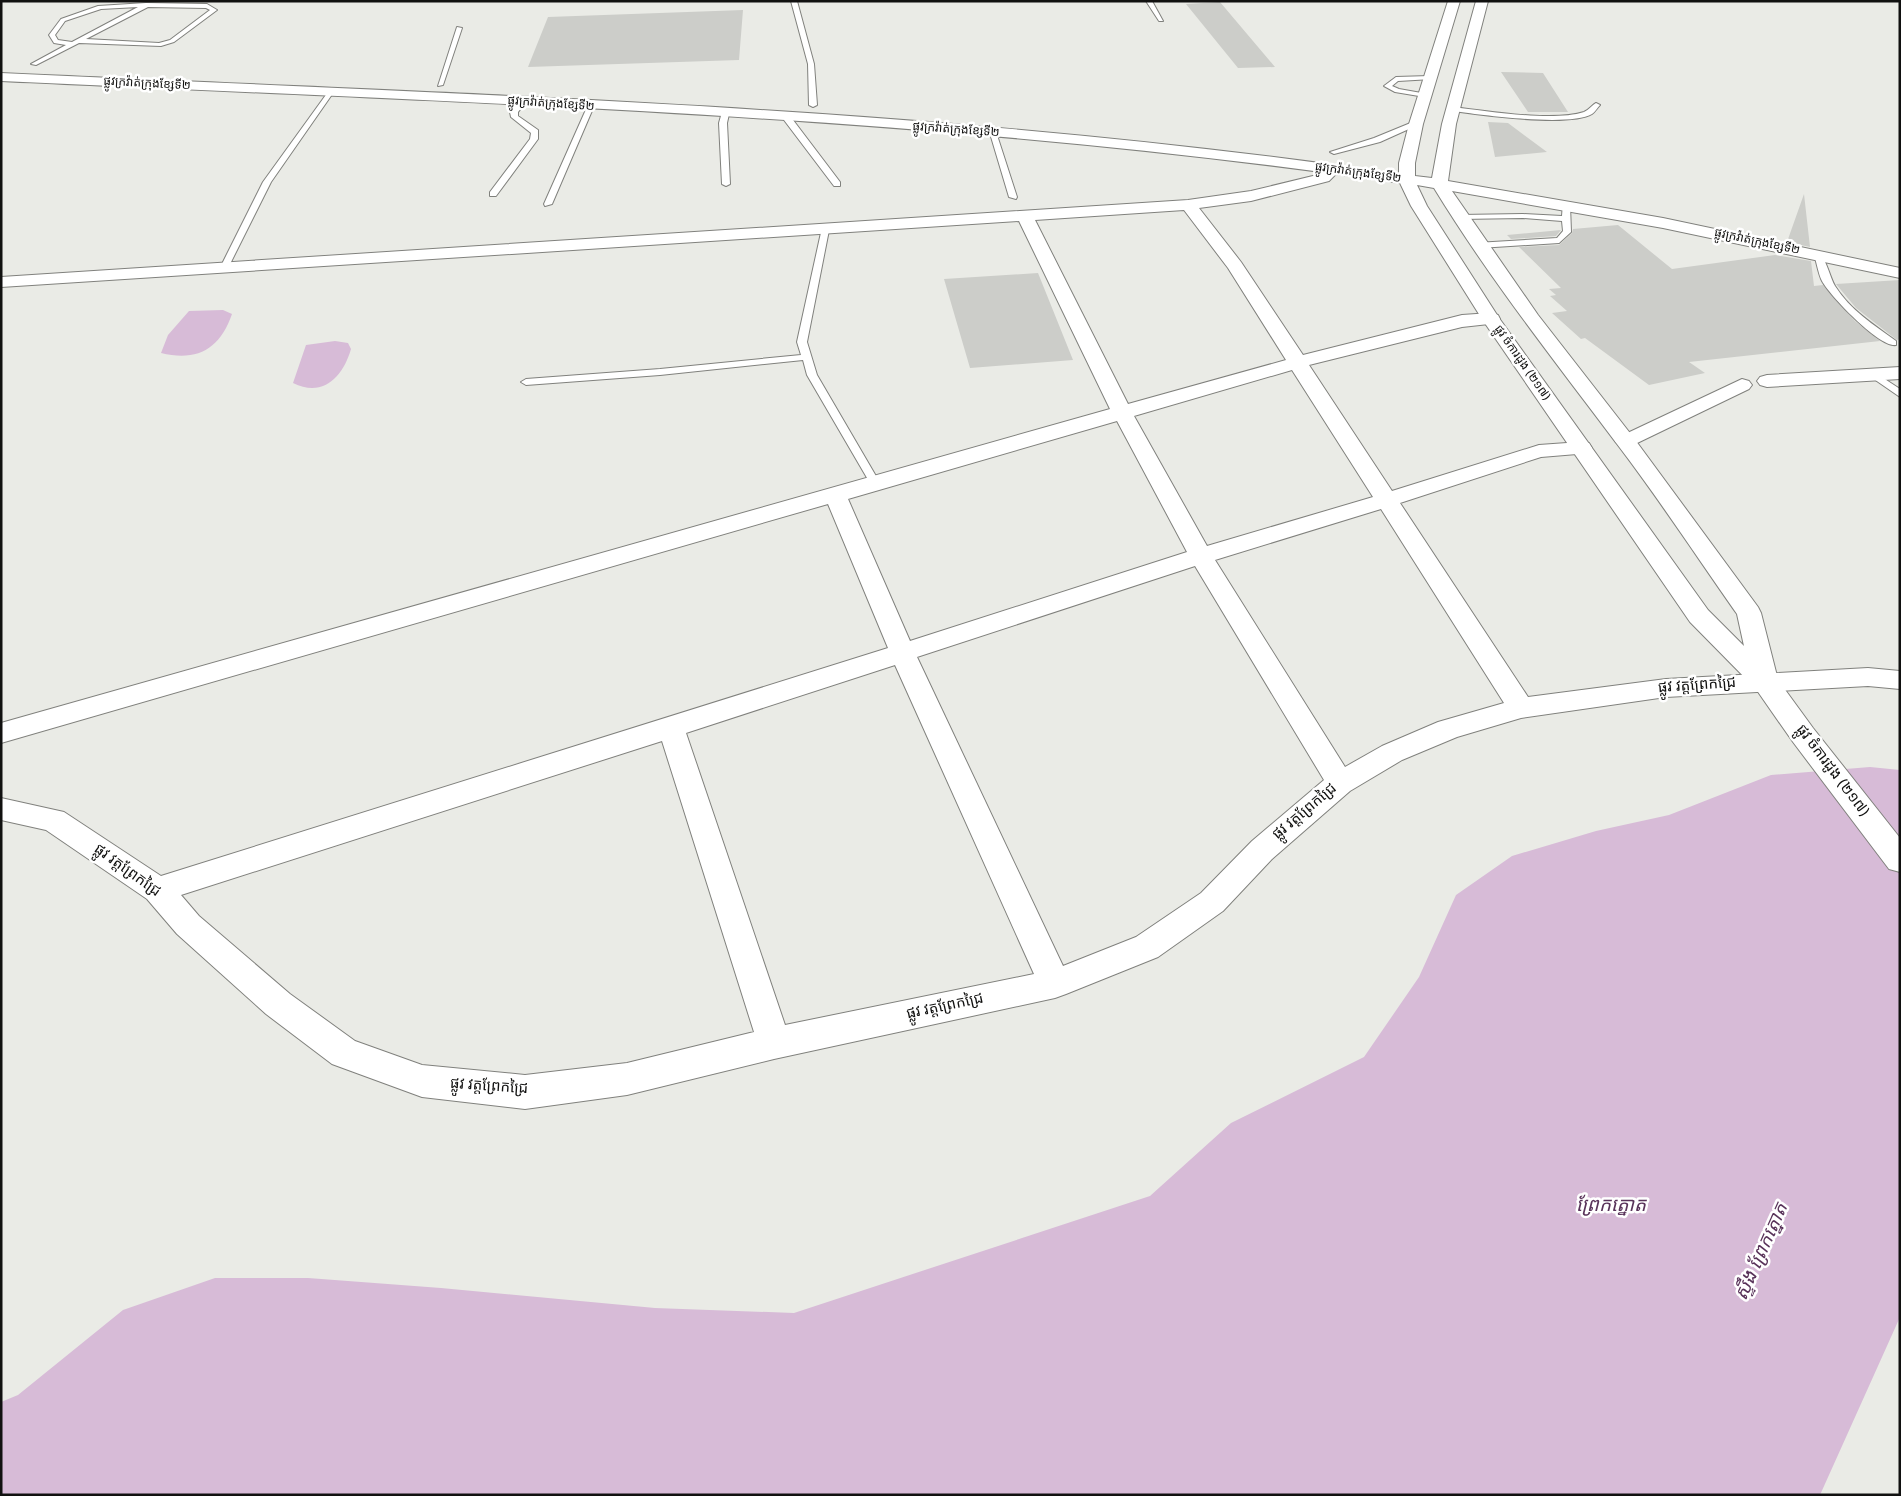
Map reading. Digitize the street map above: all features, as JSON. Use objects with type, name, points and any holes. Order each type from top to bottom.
[{"type":"street","points":[[1401,168],[1454,1]]},
{"type":"street","points":[[1441,177],[1453,109],[1482,1]]},
{"type":"street","points":[[18,64],[64,66]]},
{"type":"street","name":"ផ្លូវក្រវ៉ាត់ក្រុងខ្សែទី២","points":[[192,72],[671,97],[910,112]]},
{"type":"street","name":"ផ្លូវក្រវ៉ាត់ក្រុងខ្សែទី២","points":[[1,77],[524,102],[787,118],[992,132],[1265,160],[1333,169],[1401,168],[1520,198],[1566,212],[1818,255],[1900,273]]},
{"type":"street","points":[[662,110],[671,97]]},
{"type":"street","name":"ផ្លូវក្រវ៉ាត់ក្រុងខ្សែទី២","points":[[1329,152],[1370,157]]},
{"type":"street","name":"ផ្លូវ ចំការដូង (២១៧)","points":[[1401,168],[1418,206],[1491,319],[1699,616],[1765,682],[1803,735],[1900,860]]},
{"type":"street","points":[[1,282],[1188,205],[1251,196],[1323,178],[1333,169]]},
{"type":"street","name":"ផ្លូវក្រវ៉ាត់ក្រុងខ្សែទី២","points":[[1441,177],[1461,171]]},
{"type":"street","name":"ផ្លូវ ចំការដូង (២១៧)","points":[[1441,177],[1460,218],[1531,319],[1626,441],[1749,613],[1765,682]]},
{"type":"street","points":[[1188,205],[1235,266],[1521,708]]},
{"type":"street","points":[[1025,217],[1122,412],[1201,556],[1340,783]]},
{"type":"street","points":[[1,733],[1296,363],[1462,321],[1491,319]]},
{"type":"street","points":[[1626,441],[1742,386],[1750,390],[1766,392],[1771,386],[1767,381],[1900,373]]},
{"type":"street","points":[[158,890],[671,728],[1201,556],[1539,451],[1581,448]]},
{"type":"street","points":[[835,494],[902,652],[1055,984]]},
{"type":"street","name":"ផ្លូវ វត្តព្រែកជ្រៃ","points":[[1,809],[54,820],[158,890],[195,931],[278,1004],[344,1053],[422,1081],[525,1092],[627,1079],[774,1044],[1055,984],[1146,948],[1212,902],[1262,850],[1340,783],[1392,753],[1448,729],[1521,708],[1666,688],[1868,677],[1900,680]]},
{"type":"street","points":[[671,728],[774,1044]]},
{"type":"lane","points":[[794,1],[811,64],[813,105]]},
{"type":"lane","points":[[1149,1],[1161,20]]},
{"type":"lane","points":[[34,64],[147,5]]},
{"type":"lane","points":[[147,5],[207,6],[214,10],[172,41],[159,45],[56,42],[52,35],[63,20],[100,6],[147,5]]},
{"type":"lane","points":[[440,85],[459,28]]},
{"type":"lane","points":[[224,268],[267,182],[330,93]]},
{"type":"lane","points":[[494,194],[534,138],[534,132],[515,117],[514,112],[524,102]]},
{"type":"lane","points":[[1453,109],[1563,117],[1589,112],[1596,105]]},
{"type":"lane","points":[[548,204],[590,106]]},
{"type":"lane","points":[[725,114],[723,123],[726,184]]},
{"type":"lane","points":[[787,118],[836,184]]},
{"type":"lane","points":[[1329,152],[1386,137],[1416,124]]},
{"type":"lane","points":[[992,132],[1013,197]]},
{"type":"lane","points":[[1520,198],[1524,216]]},
{"type":"lane","points":[[1460,218],[1524,216],[1566,212],[1567,232],[1559,240],[1480,246]]},
{"type":"lane","points":[[825,230],[802,342],[812,376],[875,483]]},
{"type":"lane","points":[[1818,255],[1826,280],[1837,297],[1856,316],[1893,343]]},
{"type":"lane","points":[[526,382],[660,372],[806,357]]},
{"type":"lane","points":[[1874,375],[1900,394]]},
{"type":"water","points":[[223,310],[232,314],[227,326],[214,344],[206,350],[186,356],[161,353],[168,335],[189,311]]},
{"type":"water","points":[[335,341],[348,343],[351,349],[343,368],[337,376],[330,382],[314,388],[293,383],[306,345]]},
{"type":"water","name":"ព្រែកត្នោត","points":[[1870,767],[1900,770],[1900,1317],[1820,1495],[1,1495],[1,1402],[18,1395],[123,1310],[215,1278],[308,1278],[655,1308],[794,1313],[1150,1196],[1231,1123],[1364,1057],[1419,977],[1456,895],[1512,856],[1596,831],[1669,815],[1771,775]]},
{"type":"building","points":[[1220,2],[1275,67],[1238,68],[1186,4]]},
{"type":"building","points":[[743,10],[739,60],[528,67],[548,17]]},
{"type":"building","points":[[1501,72],[1543,73],[1568,112],[1528,112]]},
{"type":"building","points":[[1488,122],[1508,123],[1547,152],[1495,157]]},
{"type":"building","points":[[1804,194],[1810,247],[1787,242]]},
{"type":"building","points":[[1618,225],[1672,269],[1775,255],[1811,261],[1814,286],[1823,285],[1855,321],[1880,341],[1689,362],[1705,373],[1649,385],[1585,338],[1581,339],[1552,313],[1567,311],[1550,296],[1556,295],[1549,289],[1561,288],[1519,247],[1559,245],[1572,233],[1573,229]]},
{"type":"building","points":[[1561,230],[1556,236],[1511,239],[1507,235]]},
{"type":"building","points":[[1038,273],[1073,360],[970,368],[944,279]]},
{"type":"building","points":[[1900,280],[1900,339],[1897,340],[1856,308],[1836,284]]},
{"type":"water label","name":"ស្ទឹង ព្រែកត្នោត","points":[[1762,1252]]}]
